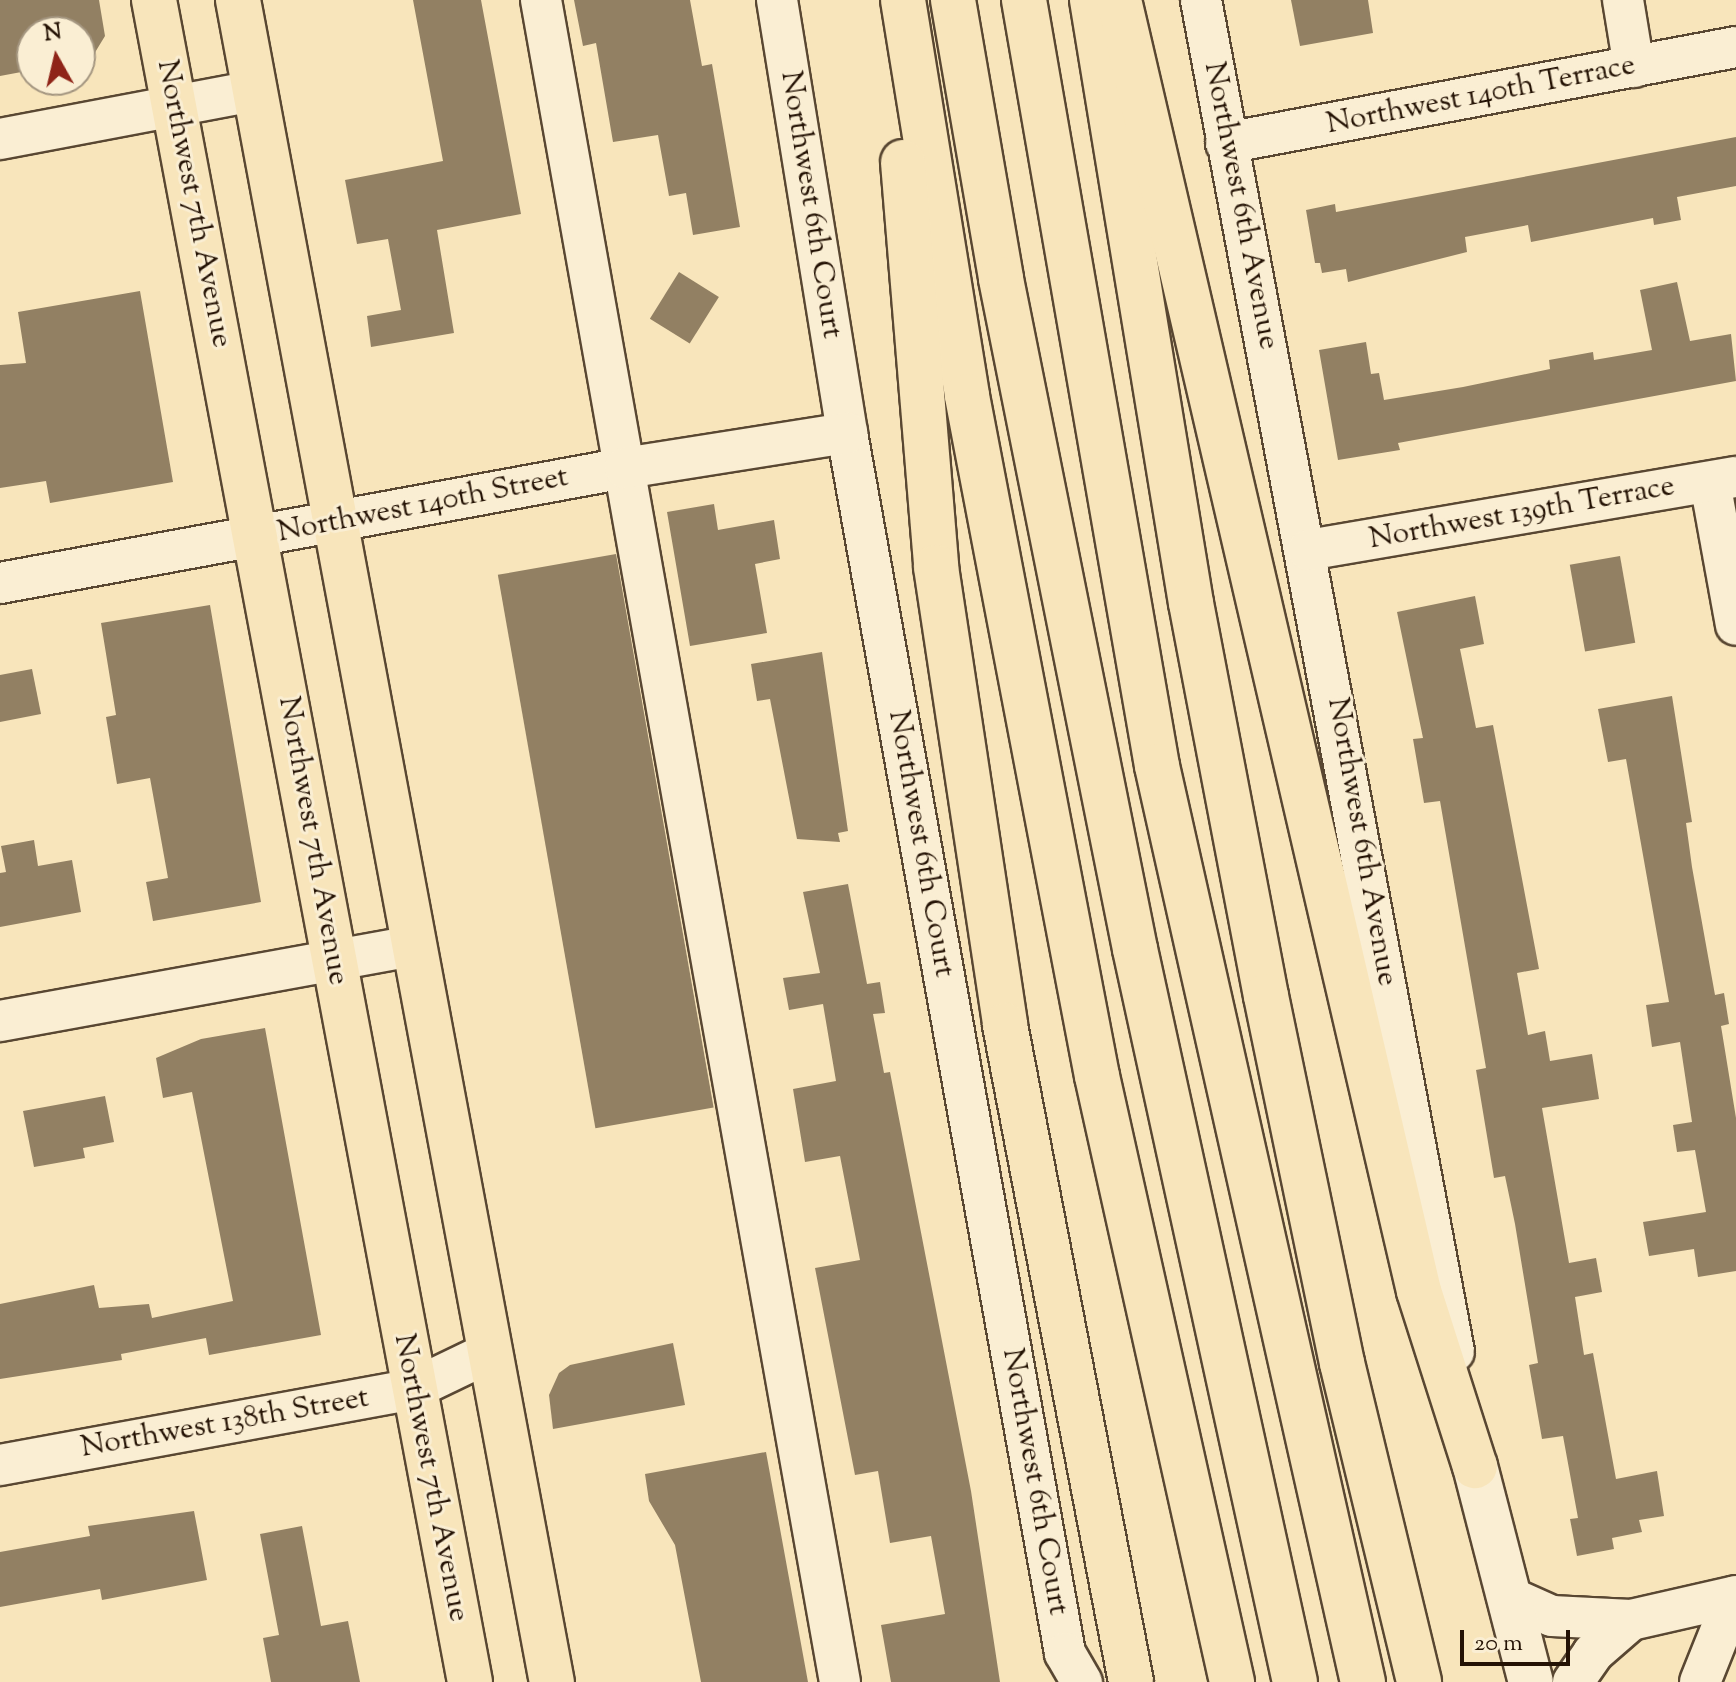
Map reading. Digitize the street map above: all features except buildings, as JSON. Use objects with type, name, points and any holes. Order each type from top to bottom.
[{"type":"main road","name":"Northwest 7th Avenue","points":[[154,0],[470,1682]]},
{"type":"main road","points":[[238,0],[552,1682]]},
{"type":"main road","points":[[889,0],[936,567],[1005,1025],[1131,1682]]},
{"type":"main road","points":[[903,0],[967,396],[1097,1076],[1232,1682]]},
{"type":"main road","points":[[953,0],[1001,279],[1128,918],[1295,1682]]},
{"type":"main road","points":[[1024,0],[1157,766],[1363,1682]]},
{"type":"main road","points":[[1092,0],[1191,603],[1260,965],[1342,1363],[1419,1682]]},
{"type":"main road","points":[[1119,0],[1419,1291],[1475,1466]]},
{"type":"main road","name":"Northwest 6th Avenue","points":[[1475,1466],[1531,1682]]},
{"type":"street","points":[[541,0],[840,1682]]},
{"type":"street","name":"Northwest 6th Court","points":[[777,0],[847,433],[1065,1653],[1082,1682]]},
{"type":"street","name":"Northwest 6th Avenue","points":[[1201,0],[1226,143],[1308,550],[1475,1466]]},
{"type":"street","points":[[1623,0],[1634,67]]},
{"type":"street","name":"Northwest 140th Terrace","points":[[1226,143],[1736,47]]},
{"type":"street","points":[[0,139],[255,91]]},
{"type":"street","name":"Northwest 140th Street","points":[[0,583],[625,468],[847,433]]},
{"type":"street","points":[[1723,479],[1736,625]]},
{"type":"street","name":"Northwest 139th Terrace","points":[[1308,550],[1723,479]]},
{"type":"street","points":[[0,1021],[414,946]]},
{"type":"street","name":"Northwest 138th Street","points":[[0,1465],[413,1389],[490,1352]]},
{"type":"street","points":[[1507,1596],[1552,1616],[1631,1620],[1735,1597]]},
{"type":"street","points":[[1700,1682],[1735,1597]]},
{"type":"street","points":[[1573,1682],[1593,1653],[1631,1620]]}]
